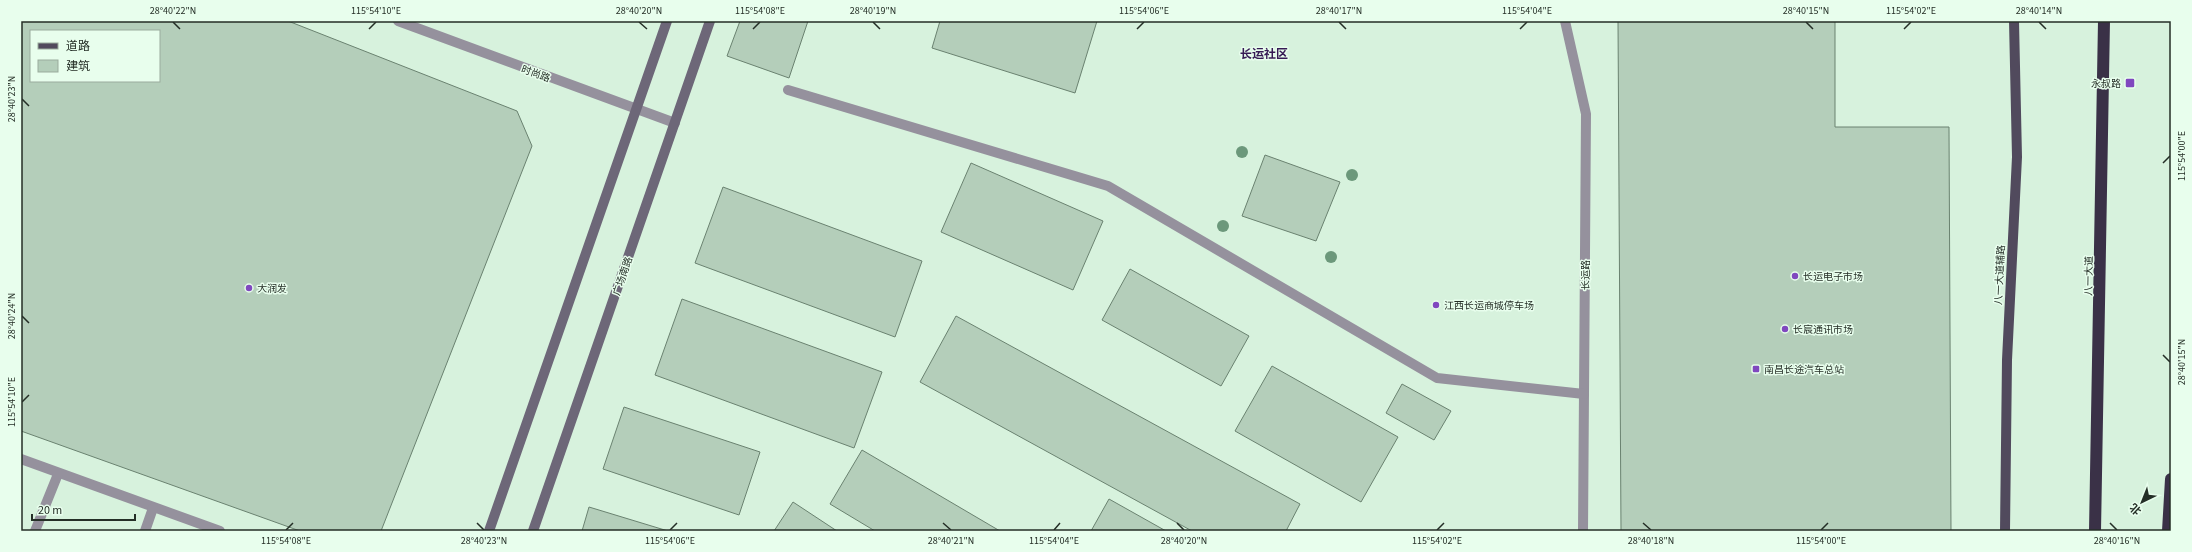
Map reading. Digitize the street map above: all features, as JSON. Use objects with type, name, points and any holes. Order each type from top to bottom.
[{"type":"highway","name":"八一大道","points":[[2095,531],[2104,21]]},
{"type":"highway","points":[[2168,531],[2171,479]]},
{"type":"main road","name":"八一大道辅路","points":[[2005,531],[2007,360],[2017,156],[2014,21]]},
{"type":"street","name":"时尚路","points":[[398,21],[635,110],[675,123]]},
{"type":"street","points":[[489,531],[666,21]]},
{"type":"street","name":"广场南路","points":[[533,531],[710,21]]},
{"type":"street","name":"长运路","points":[[1566,21],[1586,114],[1583,531]]},
{"type":"street","points":[[788,90],[1108,186],[1437,378],[1584,394]]},
{"type":"street","points":[[21,459],[58,474],[220,531]]},
{"type":"street","points":[[35,531],[58,474]]},
{"type":"street","points":[[145,531],[153,508]]},
{"type":"building","name":"大润发","points":[[21,21],[288,21],[517,111],[532,146],[381,531],[300,531],[21,431]]},
{"type":"building","points":[[740,21],[808,21],[789,78],[727,56]]},
{"type":"building","points":[[940,21],[1097,21],[1075,93],[932,48]]},
{"type":"building","name":"长运电子市场","points":[[1618,21],[1835,21],[1835,127],[1949,127],[1951,531],[1621,531]]},
{"type":"building","points":[[1265,155],[1340,182],[1316,241],[1242,216]]},
{"type":"building","points":[[971,163],[1103,221],[1073,290],[941,232]]},
{"type":"building","points":[[723,187],[922,261],[895,337],[695,263]]},
{"type":"building","points":[[1130,269],[1249,336],[1221,386],[1102,320]]},
{"type":"building","points":[[682,299],[882,372],[854,448],[655,375]]},
{"type":"building","points":[[956,316],[1300,504],[1286,531],[1192,531],[920,382]]},
{"type":"building","points":[[1272,366],[1398,437],[1361,502],[1235,431]]},
{"type":"building","points":[[1402,384],[1451,411],[1434,440],[1386,413]]},
{"type":"building","points":[[624,407],[760,452],[739,515],[603,469]]},
{"type":"building","points":[[862,450],[1000,531],[875,531],[830,504]]},
{"type":"building","points":[[1109,499],[1166,531],[1091,531]]},
{"type":"building","points":[[793,502],[837,531],[774,531]]},
{"type":"building","points":[[589,507],[668,531],[582,531]]},
{"type":"place","name":"永叔路","points":[[2130,83]]},
{"type":"place","name":"长运电子市场","points":[[1795,276]]},
{"type":"place","name":"大润发","points":[[249,288]]},
{"type":"place","name":"江西长运商城停车场","points":[[1436,305]]},
{"type":"place","name":"长宸通讯市场","points":[[1785,329]]},
{"type":"place","name":"南昌长途汽车总站","points":[[1756,369]]},
{"type":"district","name":"长运社区","points":[[1264,54]]}]
